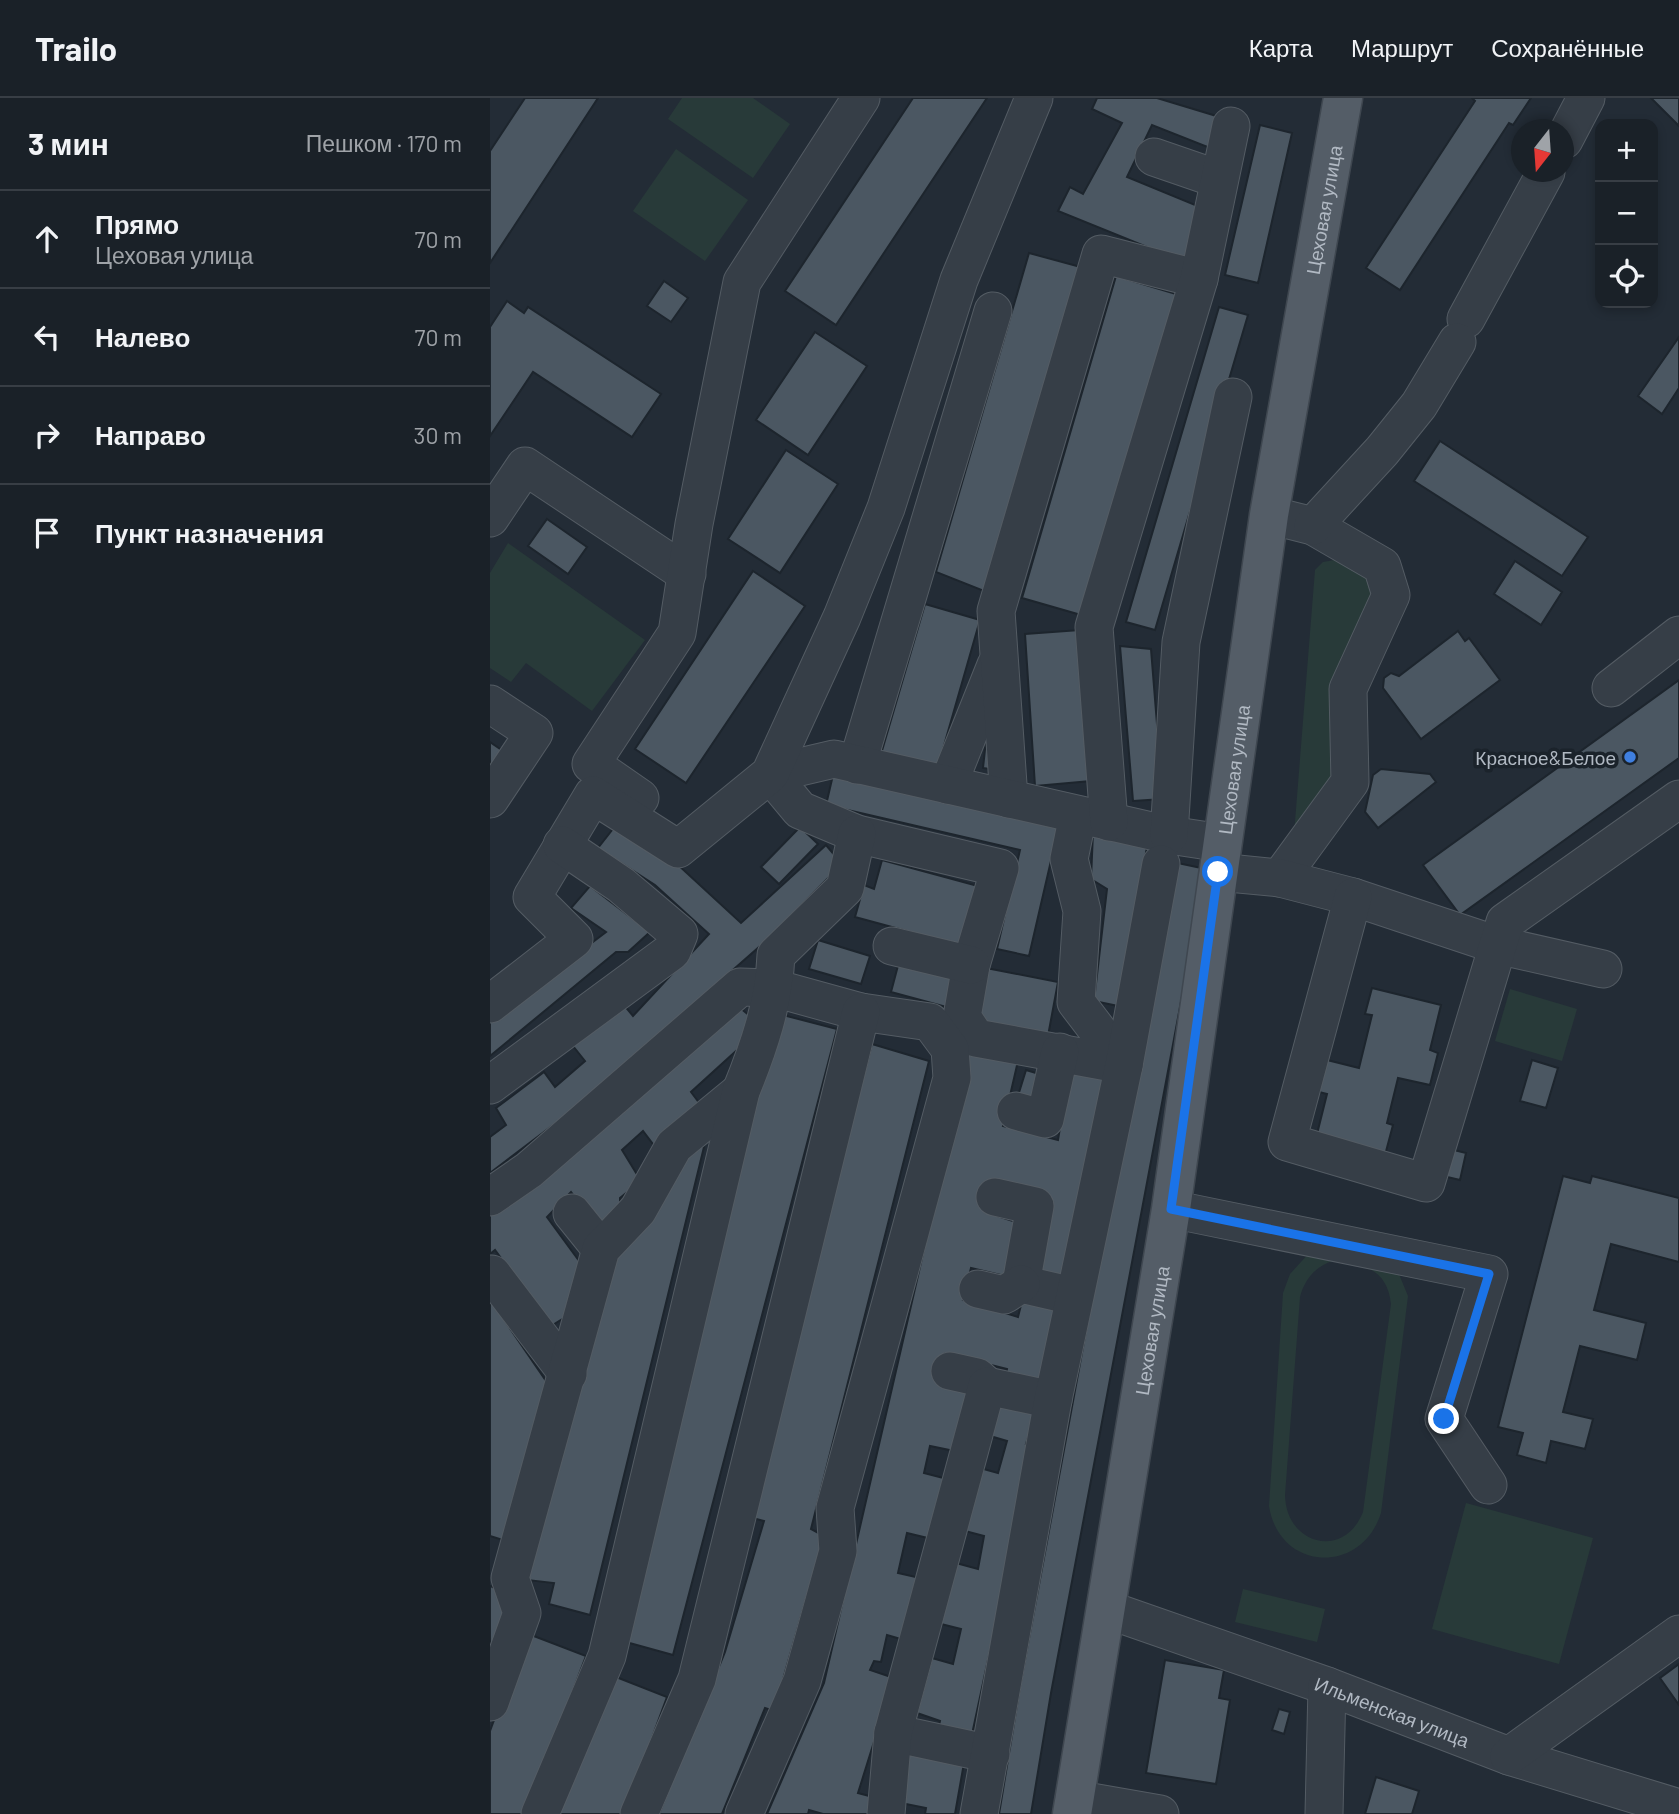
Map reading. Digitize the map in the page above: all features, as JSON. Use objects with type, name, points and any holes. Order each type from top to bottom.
[{"type":"main road","name":"Цеховая улица","points":[[1073,1807],[1171,1209],[1269,515],[1340,99]]},
{"type":"street","points":[[693,834],[591,764],[677,633],[742,282],[861,98]]},
{"type":"street","points":[[769,774],[842,617],[886,508],[959,280],[1034,98]]},
{"type":"street","points":[[1574,119],[1586,98]]},
{"type":"street","points":[[1124,1065],[1076,1002],[1082,911],[1069,859],[1093,818],[1094,627],[1199,279],[1231,126]]},
{"type":"street","points":[[1154,157],[1218,179]]},
{"type":"street","points":[[1313,526],[1382,451],[1419,405],[1541,182]]},
{"type":"street","points":[[1009,799],[996,611],[1101,254],[1199,279]]},
{"type":"street","points":[[856,765],[993,311]]},
{"type":"street","points":[[979,1814],[1073,1296],[1124,1065],[1165,849],[1181,642],[1233,397]]},
{"type":"street","points":[[490,518],[525,466],[687,574]]},
{"type":"street","points":[[1269,515],[1313,526],[1382,566],[1391,595],[1349,689],[1350,782],[1280,878]]},
{"type":"street","points":[[1611,688],[1679,635]]},
{"type":"street","points":[[948,785],[999,658]]},
{"type":"street","points":[[490,704],[534,733],[490,799]]},
{"type":"street","points":[[490,1004],[574,939],[532,897],[593,795],[678,849],[769,774],[834,759],[1093,818],[1165,849],[1220,857],[1280,878],[1353,897],[1497,945],[1603,969]]},
{"type":"street","points":[[769,774],[800,810],[857,834],[1000,868],[971,965],[962,1017],[976,1038],[1124,1065]]},
{"type":"street","points":[[1353,897],[1287,1142],[1426,1183],[1505,922],[1679,799]]},
{"type":"street","points":[[540,1814],[607,1656],[741,1091],[755,1055],[774,988],[776,955],[845,888],[857,834]]},
{"type":"street","points":[[490,1085],[672,951],[679,934],[621,886],[562,845]]},
{"type":"street","points":[[892,946],[971,965]]},
{"type":"street","points":[[490,1197],[529,1170],[740,987],[774,988],[861,1012],[930,1022],[950,1049],[952,1078],[835,1508],[838,1551],[802,1681],[744,1814]]},
{"type":"street","points":[[639,1814],[697,1679],[861,1012]]},
{"type":"street","points":[[1016,1111],[1045,1119],[1060,1052]]},
{"type":"street","points":[[490,1702],[522,1614],[500,1575],[568,1374],[601,1249],[638,1210],[674,1146],[741,1091]]},
{"type":"street","points":[[995,1197],[1035,1206],[1021,1284]]},
{"type":"street","points":[[1171,1209],[1489,1274],[1444,1419],[1488,1485]]},
{"type":"street","points":[[572,1213],[601,1249]]},
{"type":"street","points":[[492,1274],[568,1374]]},
{"type":"street","points":[[978,1289],[1004,1295],[1021,1284],[1073,1296]]},
{"type":"street","points":[[950,1371],[976,1377],[987,1386],[1053,1400]]},
{"type":"street","points":[[886,1814],[893,1733],[987,1386]]},
{"type":"street","name":"Ильменская улица","points":[[1106,1609],[1328,1686],[1509,1756],[1679,1808]]},
{"type":"street","points":[[1509,1756],[1679,1634]]},
{"type":"street","points":[[1324,1814],[1328,1686]]},
{"type":"street","points":[[893,1733],[991,1754]]},
{"type":"street","points":[[1073,1807],[1160,1814]]},
{"type":"shaded area","points":[[682,98],[753,98],[790,124],[753,178],[668,119]]},
{"type":"shaded area","points":[[676,149],[748,200],[705,261],[633,211]]},
{"type":"shaded area","points":[[508,543],[645,640],[592,711],[526,663],[511,682],[490,668],[490,573]]},
{"type":"shaded area","points":[[1340,559],[1368,577],[1376,590],[1336,781],[1293,847],[1315,570],[1323,562]]},
{"type":"shaded area","points":[[1510,989],[1577,1009],[1562,1061],[1495,1041]]},
{"type":"shaded area","points":[[1311,1251],[1396,1267],[1408,1296],[1381,1513],[1371,1533],[1356,1548],[1339,1556],[1321,1557],[1304,1553],[1288,1543],[1276,1528],[1269,1506],[1283,1293],[1290,1274]],"holes":[[[1335,1260],[1365,1267],[1379,1276],[1389,1292],[1391,1304],[1363,1512],[1354,1527],[1343,1537],[1330,1541],[1317,1540],[1305,1535],[1295,1526],[1288,1512],[1285,1495],[1300,1297],[1308,1279],[1317,1269]]]},
{"type":"shaded area","points":[[1466,1503],[1593,1538],[1559,1664],[1432,1629]]},
{"type":"shaded area","points":[[1243,1589],[1325,1609],[1317,1642],[1235,1622]]},
{"type":"building","points":[[525,98],[598,98],[490,263],[490,151]]},
{"type":"building","points":[[913,98],[987,98],[836,325],[785,291]]},
{"type":"building","points":[[1097,98],[1157,98],[1223,118],[1215,150],[1152,125],[1127,177],[1205,209],[1194,266],[1058,211],[1070,187],[1083,194],[1122,123],[1092,109]]},
{"type":"building","points":[[1472,98],[1531,98],[1517,119],[1511,119],[1511,124],[1509,123],[1400,290],[1366,268],[1475,101]]},
{"type":"building","points":[[1651,98],[1679,98],[1679,126]]},
{"type":"building","points":[[1260,125],[1292,133],[1258,283],[1225,275]]},
{"type":"building","points":[[1029,253],[1088,269],[994,595],[936,572]]},
{"type":"building","points":[[1116,276],[1176,294],[1081,615],[1022,598]]},
{"type":"building","points":[[664,281],[688,298],[671,322],[647,306]]},
{"type":"building","points":[[507,301],[524,313],[528,307],[661,394],[632,437],[533,372],[490,436],[490,327]]},
{"type":"building","points":[[1219,307],[1248,315],[1155,630],[1126,622]]},
{"type":"building","points":[[815,332],[867,366],[808,455],[756,420]]},
{"type":"building","points":[[1679,337],[1679,388],[1662,414],[1638,396]]},
{"type":"building","points":[[1440,441],[1588,537],[1562,576],[1414,481]]},
{"type":"building","points":[[786,450],[838,484],[780,573],[728,539]]},
{"type":"building","points":[[547,519],[587,547],[568,574],[528,546]]},
{"type":"building","points":[[1515,561],[1562,592],[1541,625],[1494,594]]},
{"type":"building","points":[[753,571],[805,606],[686,783],[635,749]]},
{"type":"building","points":[[925,604],[980,620],[937,770],[881,754]]},
{"type":"building","points":[[1080,630],[1091,781],[1035,786],[1025,634]]},
{"type":"building","points":[[1458,631],[1465,641],[1469,638],[1500,680],[1421,739],[1383,688],[1384,678],[1391,673],[1399,676]]},
{"type":"building","points":[[1120,646],[1151,649],[1163,799],[1133,801]]},
{"type":"building","points":[[1679,680],[1679,758],[1460,915],[1423,865]]},
{"type":"building","points":[[986,740],[999,741],[996,770],[983,768]]},
{"type":"building","points":[[490,742],[503,751],[490,770]]},
{"type":"building","points":[[1381,769],[1430,774],[1436,782],[1378,828],[1365,812],[1373,775]]},
{"type":"building","points":[[833,775],[1059,826],[1029,956],[997,949],[1020,850],[826,805]]},
{"type":"building","points":[[616,825],[676,863],[741,923],[826,845],[842,864],[767,940],[577,1107],[490,1173],[490,1137],[506,1125],[496,1108],[544,1072],[555,1087],[585,1061],[573,1046],[624,1005],[633,1016],[709,934],[655,885],[598,848]]},
{"type":"building","points":[[800,827],[818,844],[779,884],[761,867]]},
{"type":"building","points":[[1093,832],[1147,846],[1123,1007],[1094,1001],[1107,889],[1091,879]]},
{"type":"building","points":[[882,860],[989,889],[973,949],[855,917],[864,885],[874,889]]},
{"type":"building","points":[[1173,862],[1206,869],[1051,1693],[1031,1814],[999,1814],[1020,1687]]},
{"type":"building","points":[[590,886],[650,932],[628,952],[616,952],[490,1056],[490,1020],[606,932],[571,908]]},
{"type":"building","points":[[818,940],[870,956],[861,984],[809,969]]},
{"type":"building","points":[[900,958],[960,974],[950,1008],[891,992]]},
{"type":"building","points":[[981,967],[1058,982],[1048,1036],[971,1022]]},
{"type":"building","points":[[1372,988],[1441,1005],[1430,1050],[1438,1053],[1430,1085],[1398,1078],[1387,1123],[1393,1125],[1384,1159],[1315,1142],[1327,1094],[1319,1092],[1327,1060],[1359,1068],[1372,1015],[1365,1014]]},
{"type":"building","points":[[734,1003],[755,1020],[747,1041],[691,1092],[703,1108],[659,1152],[643,1131],[622,1150],[641,1181],[620,1198],[620,1217],[603,1233],[571,1192],[547,1217],[585,1269],[583,1287],[569,1296],[572,1313],[551,1326],[495,1250],[490,1254],[490,1212]]},
{"type":"building","points":[[779,1014],[837,1029],[673,1655],[615,1639]]},
{"type":"building","points":[[872,1044],[929,1061],[811,1529],[824,1536],[774,1711],[765,1708],[722,1814],[659,1814],[725,1652],[764,1521],[749,1517]]},
{"type":"building","points":[[970,1050],[1018,1061],[1003,1126],[1058,1140],[1070,1066],[1106,1073],[1063,1276],[1034,1269],[1048,1197],[990,1183],[985,1212],[1022,1224],[1009,1277],[971,1268],[963,1300],[1018,1317],[1022,1301],[1061,1312],[1045,1386],[1006,1376],[1007,1369],[947,1354],[980,1395],[964,1453],[930,1446],[924,1473],[955,1481],[940,1541],[907,1533],[898,1573],[929,1580],[911,1642],[887,1635],[881,1662],[874,1661],[870,1670],[894,1678],[858,1793],[873,1797],[869,1814],[823,1814],[809,1810],[808,1814],[767,1814],[824,1683]]},
{"type":"building","points":[[1532,1060],[1558,1068],[1546,1108],[1520,1101]]},
{"type":"building","points":[[1026,1070],[1046,1076],[1038,1105],[1017,1099]]},
{"type":"building","points":[[683,1142],[704,1147],[590,1615],[549,1604],[554,1583],[527,1580],[612,1249]]},
{"type":"building","points":[[1450,1149],[1466,1153],[1460,1180],[1443,1176]]},
{"type":"building","points":[[1563,1176],[1590,1183],[1592,1176],[1679,1198],[1679,1262],[1611,1244],[1594,1310],[1646,1323],[1637,1360],[1580,1346],[1563,1412],[1593,1419],[1585,1449],[1551,1441],[1546,1463],[1517,1455],[1523,1433],[1498,1427]]},
{"type":"building","points":[[490,1299],[546,1381],[506,1541],[490,1536]]},
{"type":"building","points":[[998,1404],[1035,1414],[1026,1444],[1034,1446],[971,1739],[938,1730],[940,1721],[917,1713],[932,1658],[953,1664],[961,1629],[941,1624],[956,1563],[978,1569],[984,1536],[965,1531],[980,1468],[998,1473],[1007,1441],[990,1436]]},
{"type":"building","points":[[490,1586],[515,1597],[490,1664]]},
{"type":"building","points":[[526,1633],[586,1656],[526,1814],[490,1814],[490,1731]]},
{"type":"building","points":[[1165,1660],[1224,1670],[1219,1698],[1230,1700],[1216,1784],[1146,1773]]},
{"type":"building","points":[[1679,1664],[1679,1705],[1660,1678]]},
{"type":"building","points":[[611,1675],[667,1697],[624,1814],[557,1814]]},
{"type":"building","points":[[1279,1709],[1290,1712],[1284,1734],[1272,1730]]},
{"type":"building","points":[[905,1752],[964,1763],[955,1814],[925,1814],[926,1808],[896,1802]]},
{"type":"building","points":[[1376,1777],[1419,1791],[1412,1814],[1365,1814]]},
{"type":"place","name":"Красное&Белое","points":[[1630,757]]},
{"type":"route","points":[[1218,872],[1171,1209],[1236,1225],[1489,1274],[1444,1419]]}]
